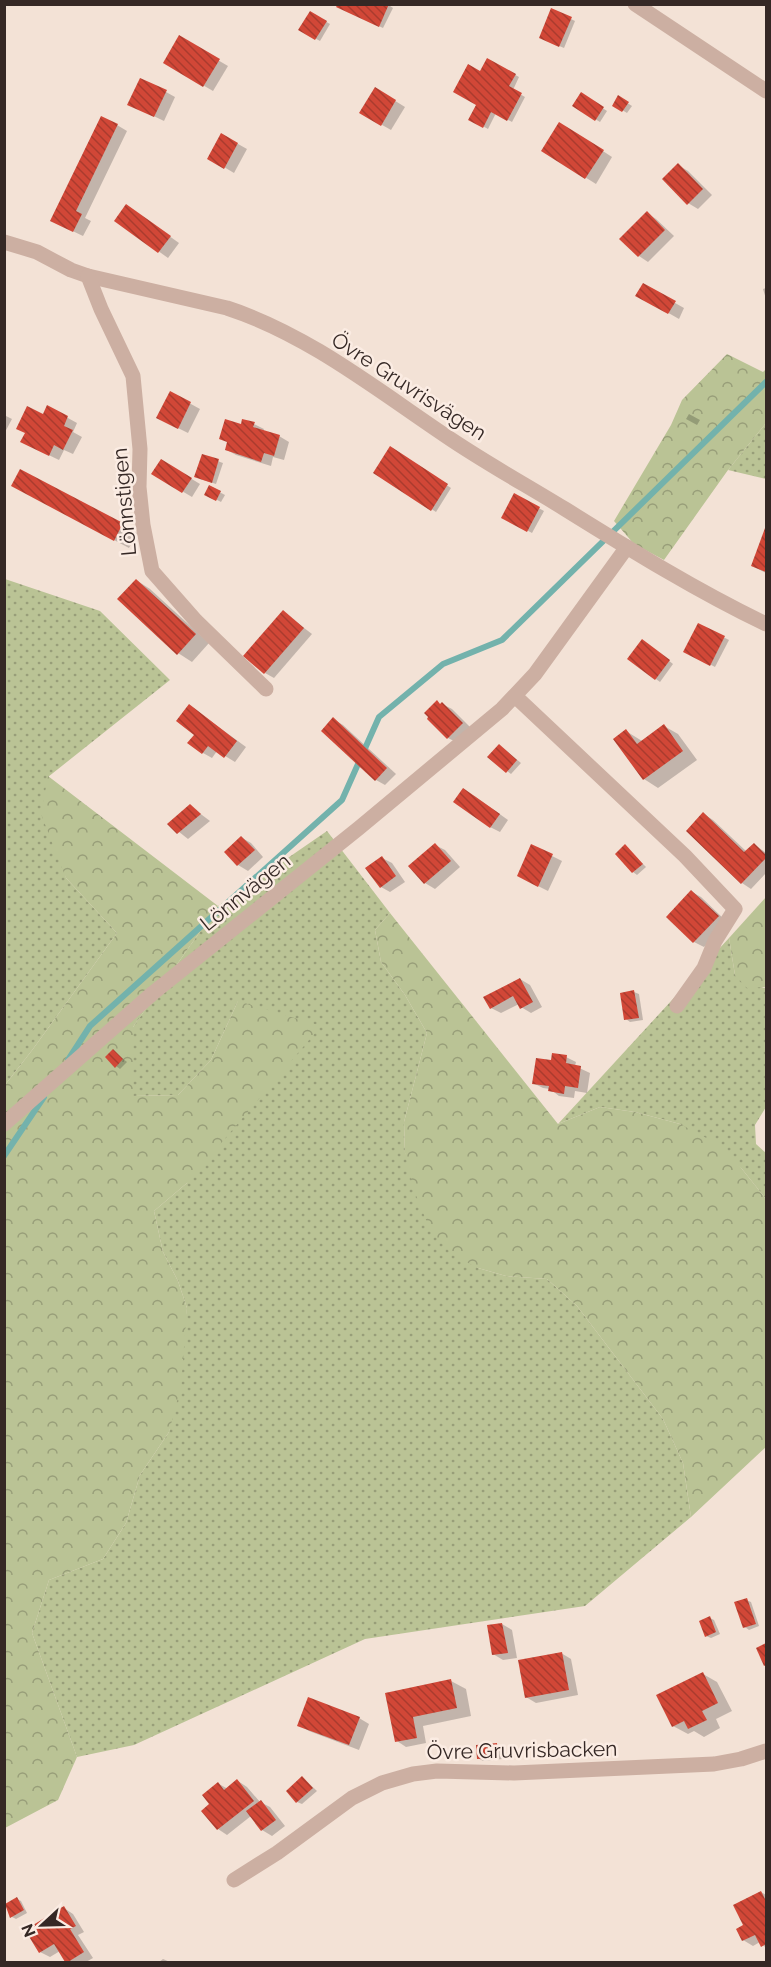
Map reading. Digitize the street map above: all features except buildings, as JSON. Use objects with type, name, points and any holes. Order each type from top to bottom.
[{"type":"street","points":[[635,4],[766,91]]},
{"type":"street","name":"Övre Gruvrisvägen","points":[[4,242],[36,252],[88,276],[227,308],[276,327],[328,357],[447,437],[622,544],[726,605],[766,624]]},
{"type":"street","name":"Lönnstigen","points":[[88,276],[133,376],[140,449],[139,487],[146,546],[152,571],[196,621],[266,688]]},
{"type":"street","name":"Lönnvägen","points":[[4,1124],[153,993],[392,802],[515,696],[535,674],[622,544]]},
{"type":"street","points":[[515,696],[667,839],[735,909],[715,940],[704,968],[677,1006]]},
{"type":"street","name":"Övre Gruvrisbacken","points":[[234,1880],[277,1853],[352,1798],[382,1783],[412,1774],[437,1771],[514,1773],[692,1766],[723,1762],[766,1751]]},
{"type":"green space","points":[[727,354],[763,372],[766,369],[766,423],[728,470],[664,560],[634,544],[614,521],[671,425],[682,400]]},
{"type":"green space","points":[[766,423],[766,479],[728,470]]},
{"type":"green space","points":[[5,579],[100,611],[170,680],[48,777],[66,878],[117,933],[5,1085]]},
{"type":"green space","points":[[48,776],[218,906],[133,1027],[133,1096],[178,1095],[211,1060],[238,1001],[321,1026],[187,1183],[154,1211],[163,1252],[178,1281],[187,1308],[181,1386],[169,1432],[140,1475],[126,1523],[103,1559],[49,1580],[32,1633],[77,1757],[58,1800],[5,1828],[5,1085],[117,933],[66,878],[41,814]]},
{"type":"green space","points":[[327,831],[390,913],[375,930],[381,962],[405,995],[427,1033],[404,1122],[405,1153],[478,1268],[506,1276],[547,1279],[577,1306],[663,1419],[683,1463],[691,1517],[585,1606],[365,1639],[134,1745],[77,1757],[32,1633],[49,1580],[103,1559],[126,1523],[140,1475],[169,1432],[187,1308],[178,1281],[163,1252],[154,1211],[187,1183],[238,1001],[211,1060],[178,1095],[133,1096],[133,1027],[218,906]]},
{"type":"green space","points":[[766,897],[766,987],[747,988],[735,975],[729,938]]},
{"type":"green space","points":[[390,913],[558,1124],[600,1107],[635,1112],[680,1124],[712,1141],[742,1169],[766,1199],[766,1447],[691,1517],[683,1463],[663,1419],[577,1306],[547,1279],[506,1276],[478,1268],[453,1255],[431,1232],[413,1188],[405,1153],[404,1122],[427,1033],[405,995],[381,962],[375,930]]},
{"type":"green space","points":[[729,938],[735,975],[766,987],[766,1107],[755,1125],[756,1144],[766,1153],[766,1199],[742,1169],[680,1124],[635,1112],[600,1107],[558,1124]]},
{"type":"waterway","points":[[68,1060],[90,1026],[342,800],[379,717],[443,664],[502,640],[766,382]]},
{"type":"waterway","points":[[4,1156],[44,1097]]}]
